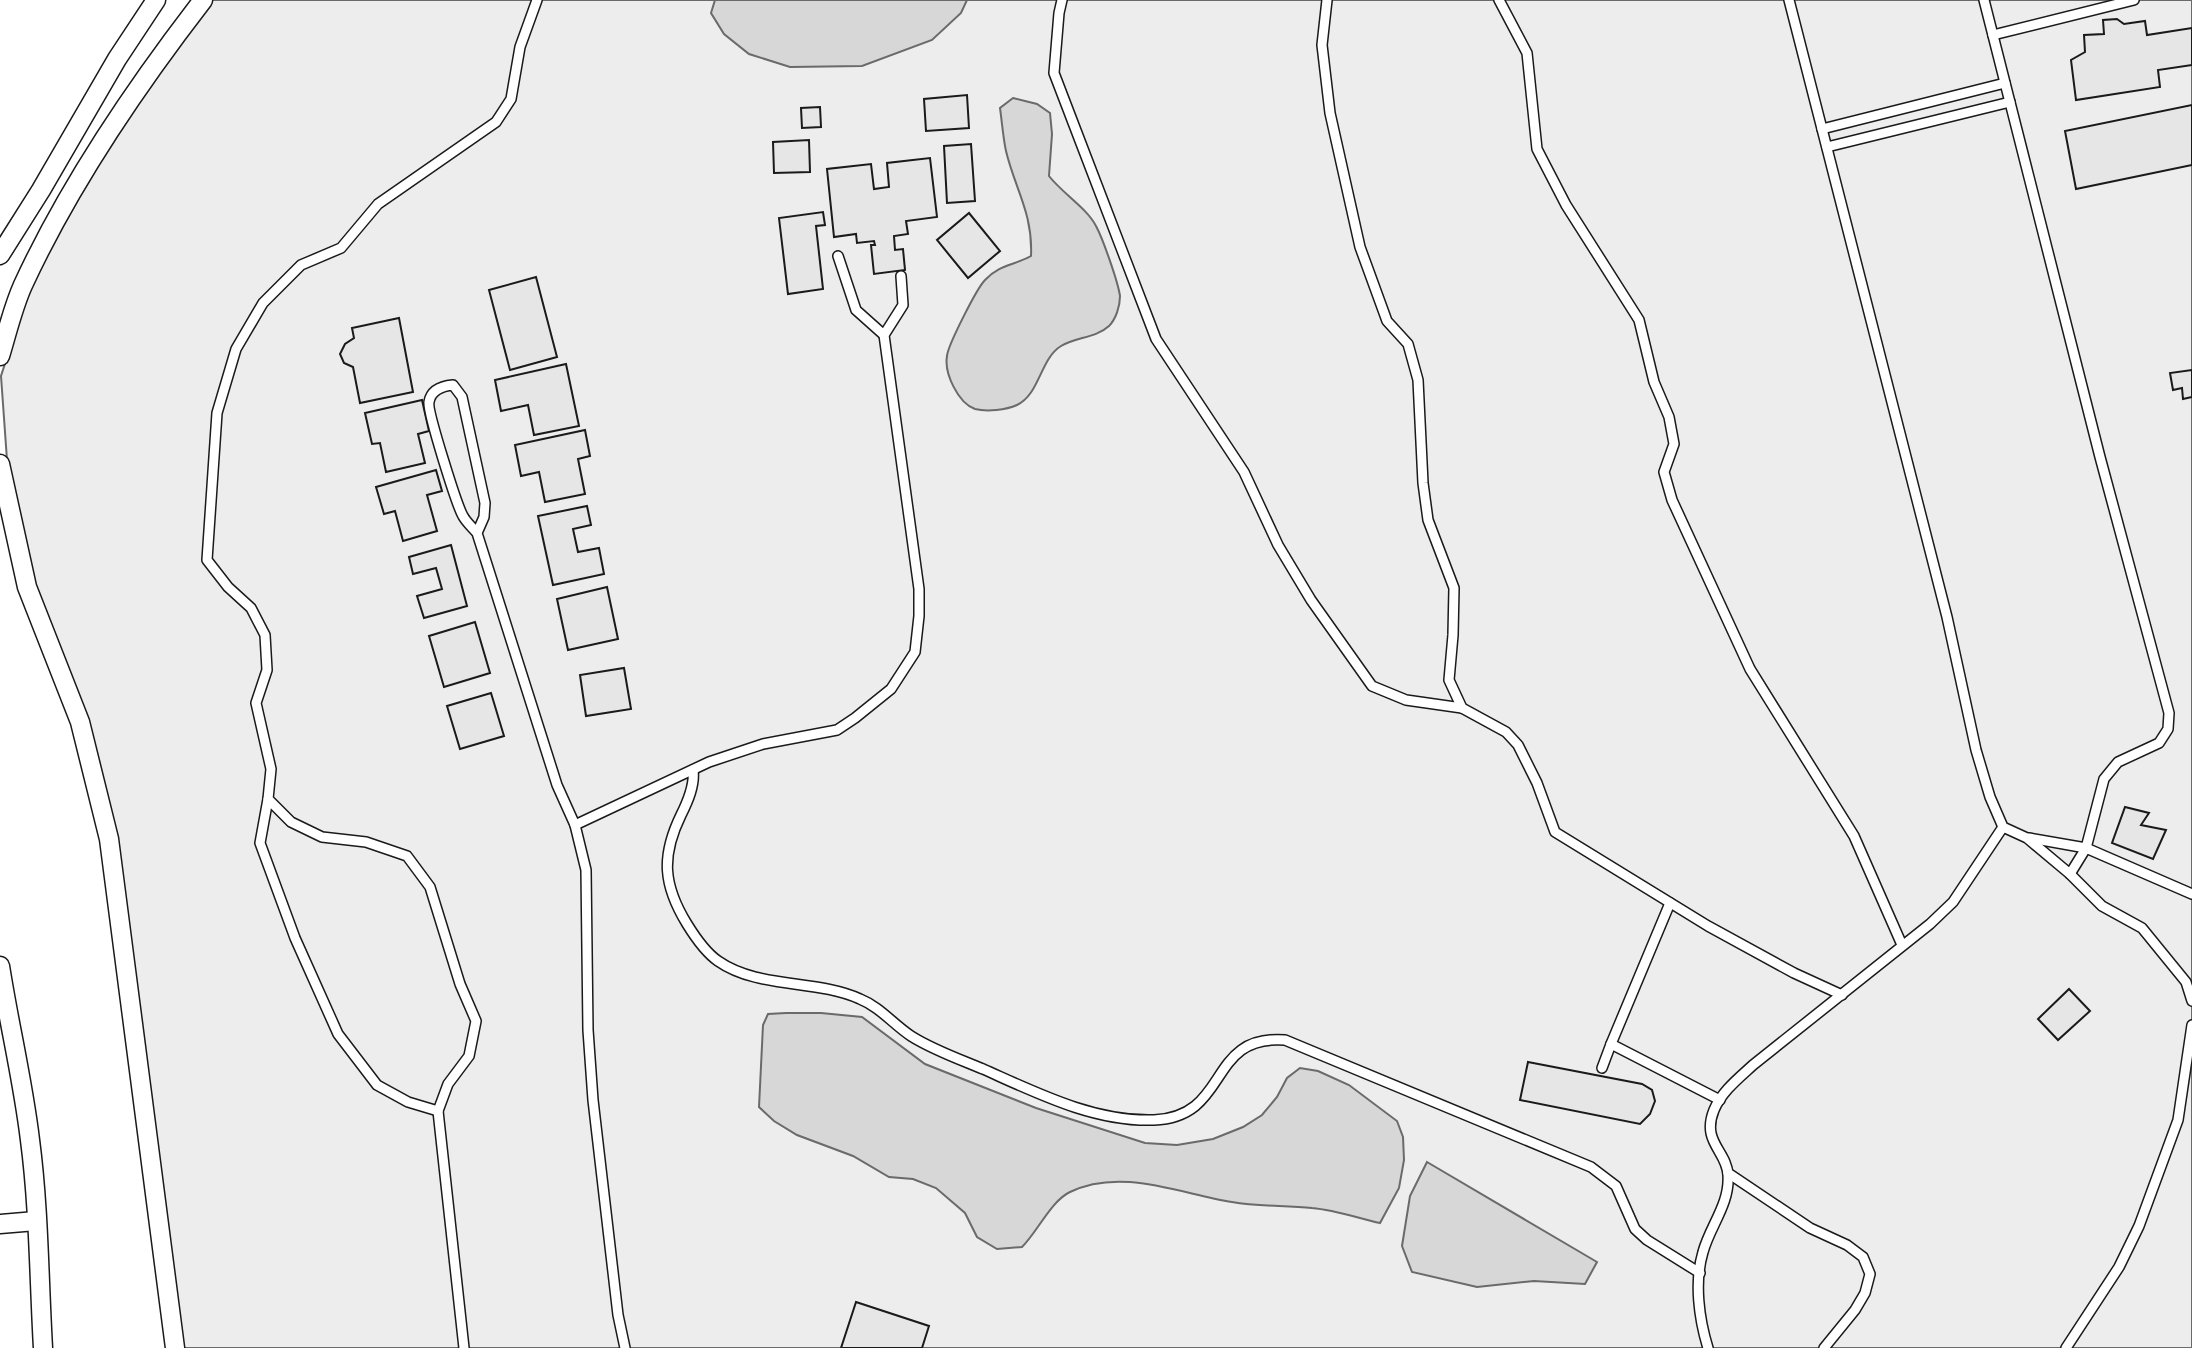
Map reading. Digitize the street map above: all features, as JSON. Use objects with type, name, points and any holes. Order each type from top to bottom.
[{"type":"street","points":[[0,255],[156,0]]},
{"type":"street","points":[[0,356],[22,287],[77,179],[204,0]]},
{"type":"street","points":[[0,464],[27,587],[80,722],[108,839],[175,1348]]},
{"type":"street","points":[[0,966],[7,1013],[22,1078],[31,1144],[43,1348]]},
{"type":"street","points":[[0,1224],[36,1221]]},
{"type":"lane","points":[[439,1111],[408,1102],[377,1085],[338,1034],[295,938],[260,843],[271,769],[256,703],[267,670],[265,635],[251,608],[228,587],[207,560],[217,413],[236,349],[264,303],[301,265],[341,248],[378,204],[496,122],[511,99],[520,47],[537,0]]},
{"type":"lane","points":[[1062,0],[1054,73],[1156,338],[1244,472],[1278,545],[1311,600],[1372,687],[1406,700],[1462,708],[1506,732],[1518,745],[1537,783],[1555,832],[1794,973],[1842,995]]},
{"type":"lane","points":[[1327,0],[1322,45],[1330,113],[1360,247],[1387,321],[1408,344],[1418,380],[1423,483],[1428,520],[1454,588],[1449,680],[1462,708]]},
{"type":"lane","points":[[1499,0],[1527,53],[1537,149],[1566,205],[1639,320],[1654,382],[1671,426],[1674,444],[1664,472],[1672,500],[1750,668],[1854,836],[1902,944]]},
{"type":"lane","points":[[1789,0],[1947,617],[1976,750],[1990,797],[2003,827],[2027,838],[2086,848],[2192,894]]},
{"type":"lane","points":[[1984,0],[2100,457],[2169,713],[2168,729],[2159,743],[2118,762],[2104,779],[2086,848],[2070,874]]},
{"type":"lane","points":[[1993,36],[2134,0]]},
{"type":"lane","points":[[1822,129],[2005,83]]},
{"type":"lane","points":[[1827,148],[2010,103]]},
{"type":"lane","points":[[838,256],[856,310],[884,335]]},
{"type":"lane","points":[[575,825],[693,770],[763,744],[837,730],[891,689],[915,652],[919,589],[884,335],[902,305],[901,276]]},
{"type":"lane","points":[[477,533],[484,517],[485,503],[462,397],[453,385],[441,387],[431,396],[428,404],[431,422],[463,516],[477,533],[557,785],[575,825],[586,870],[588,1030],[593,1100],[618,1315],[625,1348]]},
{"type":"lane","points":[[693,770],[692,787],[667,852],[668,882],[686,923],[706,950],[719,962],[752,976],[840,991],[871,1004],[913,1037],[943,1052],[1052,1100],[1109,1117],[1154,1120],[1179,1116],[1202,1102],[1242,1047],[1270,1039],[1284,1040],[1591,1167],[1616,1186],[1635,1229],[1647,1240],[1700,1272]]},
{"type":"lane","points":[[268,799],[291,822],[322,837],[366,842],[407,856],[430,887],[460,984],[476,1021],[469,1056],[449,1084],[439,1111],[464,1348]]},
{"type":"lane","points":[[1824,1348],[1855,1310],[1865,1293],[1870,1274],[1863,1257],[1847,1245],[1810,1228],[1728,1173],[1712,1142],[1710,1125],[1715,1108],[1730,1086],[1753,1065],[1930,924],[1953,902],[2003,827]]},
{"type":"lane","points":[[2027,838],[2070,874],[2102,906],[2141,928],[2186,982],[2192,1000]]},
{"type":"lane","points":[[1602,1068],[1671,902]]},
{"type":"lane","points":[[2066,1348],[2119,1267],[2139,1226],[2178,1120],[2192,1025]]},
{"type":"lane","points":[[1611,1044],[1720,1100]]},
{"type":"lane","points":[[1707,1348],[1702,1329],[1702,1253],[1727,1197],[1728,1173]]},
{"type":"shaded area","points":[[212,0],[2192,0],[2192,1348],[182,1348],[116,838],[34,587],[8,474],[1,376],[29,290],[82,184],[186,33]]},
{"type":"shaded area","points":[[715,0],[967,0],[961,13],[932,40],[862,66],[790,67],[749,54],[724,34],[711,13]]},
{"type":"shaded area","points":[[1013,98],[1037,104],[1050,113],[1052,134],[1049,176],[1092,219],[1113,271],[1120,300],[1116,316],[1104,330],[1067,343],[1054,352],[1025,400],[1007,408],[980,410],[969,406],[958,394],[950,379],[947,356],[963,317],[985,280],[1001,268],[1031,256],[1029,227],[1006,151],[1000,108]]},
{"type":"shaded area","points":[[768,1014],[862,1017],[925,1064],[1036,1108],[1145,1143],[1177,1145],[1213,1139],[1243,1127],[1262,1115],[1277,1097],[1287,1078],[1300,1068],[1318,1071],[1349,1085],[1397,1121],[1403,1137],[1404,1160],[1399,1188],[1380,1223],[1321,1209],[1242,1204],[1130,1182],[1090,1185],[1063,1196],[1022,1247],[997,1249],[977,1237],[965,1213],[936,1188],[913,1179],[889,1177],[853,1156],[797,1135],[774,1121],[759,1107],[763,1025]]},
{"type":"shaded area","points":[[1427,1162],[1597,1262],[1585,1284],[1534,1281],[1477,1287],[1412,1272],[1402,1246],[1410,1196]]},
{"type":"building","points":[[2117,19],[2124,24],[2145,21],[2147,35],[2192,28],[2192,65],[2158,70],[2160,87],[2076,100],[2071,60],[2085,52],[2084,35],[2104,34],[2103,20]]},
{"type":"building","points":[[967,95],[969,128],[926,131],[924,99]]},
{"type":"building","points":[[2192,105],[2192,165],[2076,189],[2065,131]]},
{"type":"building","points":[[820,107],[821,127],[802,128],[801,108]]},
{"type":"building","points":[[809,140],[810,172],[774,173],[773,142]]},
{"type":"building","points":[[971,144],[975,201],[947,203],[944,146]]},
{"type":"building","points":[[930,158],[937,217],[906,221],[908,234],[894,236],[895,250],[903,249],[905,270],[874,274],[871,245],[875,245],[874,241],[857,243],[856,234],[834,237],[827,169],[871,164],[874,189],[889,187],[887,163]]},
{"type":"building","points":[[823,212],[825,225],[816,226],[823,289],[788,294],[779,218]]},
{"type":"building","points":[[969,213],[1000,251],[968,278],[937,240]]},
{"type":"building","points":[[536,277],[557,357],[510,370],[489,290]]},
{"type":"building","points":[[399,318],[413,392],[360,403],[353,367],[344,363],[340,354],[345,344],[354,338],[352,328]]},
{"type":"building","points":[[566,364],[579,426],[534,435],[528,405],[501,411],[495,380]]},
{"type":"building","points":[[2192,370],[2192,397],[2183,399],[2182,388],[2173,390],[2170,373]]},
{"type":"building","points":[[422,400],[429,431],[418,434],[425,463],[386,472],[380,443],[372,444],[365,413]]},
{"type":"building","points":[[585,430],[590,456],[578,459],[585,494],[545,502],[539,472],[521,476],[515,445]]},
{"type":"building","points":[[436,470],[442,491],[427,495],[437,531],[403,541],[395,511],[384,514],[376,487]]},
{"type":"building","points":[[587,506],[591,525],[573,529],[578,552],[599,548],[604,574],[553,585],[538,516]]},
{"type":"building","points":[[451,545],[467,606],[424,618],[417,596],[442,589],[436,568],[413,574],[409,557]]},
{"type":"building","points":[[607,587],[618,639],[568,650],[557,599]]},
{"type":"building","points":[[475,622],[490,673],[444,687],[429,636]]},
{"type":"building","points":[[624,668],[631,709],[586,716],[580,675]]},
{"type":"building","points":[[491,693],[504,736],[460,749],[447,706]]},
{"type":"building","points":[[2125,807],[2149,813],[2141,825],[2166,830],[2153,859],[2112,843]]},
{"type":"building","points":[[2069,989],[2090,1011],[2058,1040],[2038,1019]]},
{"type":"building","points":[[1528,1062],[1642,1084],[1652,1090],[1655,1101],[1650,1114],[1640,1124],[1520,1100]]},
{"type":"building","points":[[856,1302],[929,1326],[922,1348],[841,1348]]}]
